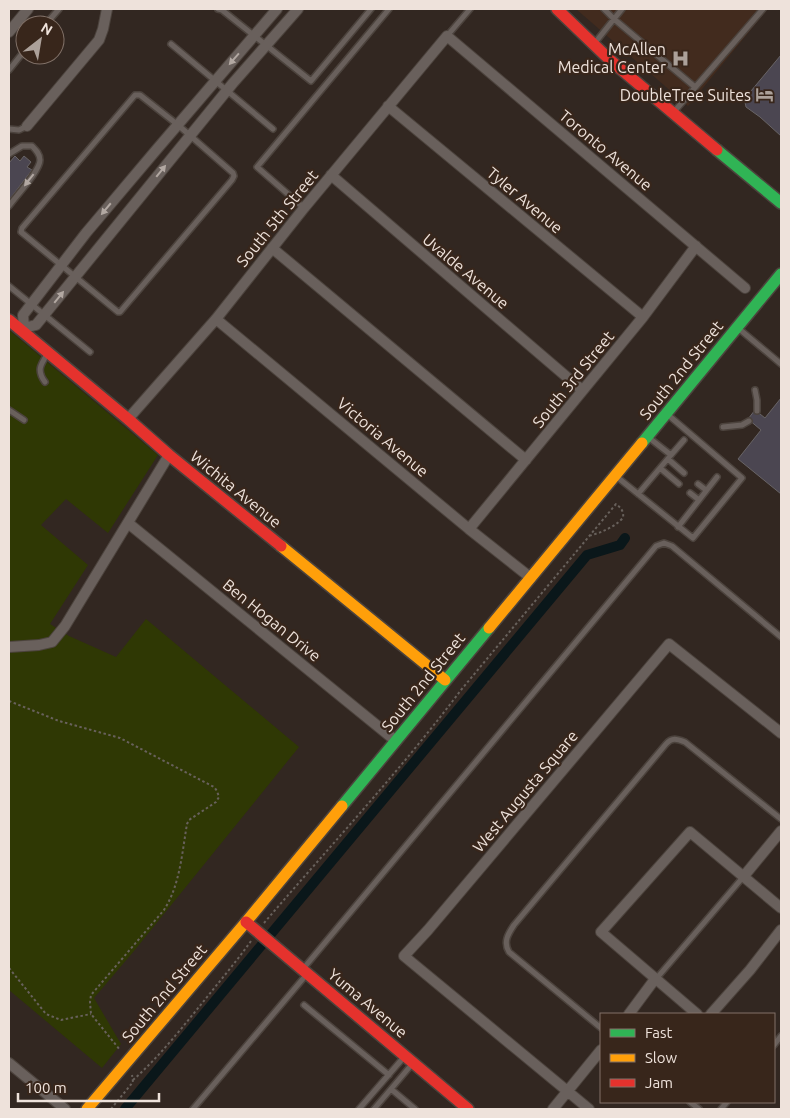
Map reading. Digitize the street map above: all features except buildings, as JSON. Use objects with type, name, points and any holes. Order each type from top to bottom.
[{"type":"main road","points":[[557,9],[623,72],[781,203]]},
{"type":"main road","name":"South 2nd Street","points":[[88,1109],[246,922],[781,274]]},
{"type":"main road","name":"Wichita Avenue","points":[[9,320],[169,455],[445,680]]},
{"type":"main road","name":"Yuma Avenue","points":[[246,922],[468,1109]]},
{"type":"street","points":[[9,32],[28,9]]},
{"type":"street","points":[[27,126],[99,40],[107,9]]},
{"type":"street","points":[[277,9],[61,265],[23,315],[24,328],[36,325],[227,90],[298,9]]},
{"type":"street","name":"South 5th Street","points":[[128,419],[216,319],[304,208],[447,36]]},
{"type":"street","name":"Toronto Avenue","points":[[447,36],[745,288]]},
{"type":"street","name":"Tyler Avenue","points":[[388,106],[643,317]]},
{"type":"street","name":"Uvalde Avenue","points":[[331,175],[582,390]]},
{"type":"street","name":"South 3rd Street","points":[[469,529],[643,317],[696,246]]},
{"type":"street","points":[[272,248],[526,460]]},
{"type":"street","name":"Victoria Avenue","points":[[216,319],[469,529],[531,578]]},
{"type":"street","points":[[9,647],[52,642],[65,626],[169,455]]},
{"type":"street","name":"Ben Hogan Drive","points":[[128,523],[396,741]]},
{"type":"street","name":"West Augusta Square","points":[[568,1092],[404,956],[668,644],[781,733]]},
{"type":"street","points":[[744,876],[781,831]]},
{"type":"street","points":[[696,1013],[601,932],[690,832],[781,908]]},
{"type":"street","points":[[711,1013],[750,970],[781,930]]},
{"type":"street","points":[[630,1013],[655,979]]},
{"type":"street","points":[[553,1109],[600,1051]]},
{"type":"street","points":[[9,1063],[65,1109]]},
{"type":"street","points":[[568,1092],[589,1109]]},
{"type":"lane","points":[[218,9],[222,10],[311,81],[371,9]]},
{"type":"lane","points":[[304,208],[257,167],[389,9]]},
{"type":"lane","points":[[447,36],[470,9]]},
{"type":"lane","points":[[604,9],[695,87]]},
{"type":"lane","points":[[593,45],[622,9]]},
{"type":"lane","points":[[673,113],[762,9]]},
{"type":"lane","points":[[171,44],[274,129]]},
{"type":"lane","points":[[135,95],[140,95],[178,125],[233,173],[234,176],[123,310],[118,312],[21,232],[22,228],[135,95]]},
{"type":"lane","points":[[9,129],[19,130],[27,126]]},
{"type":"lane","points":[[9,154],[22,146],[32,146],[39,153],[41,162],[9,206]]},
{"type":"lane","points":[[9,286],[90,352]]},
{"type":"lane","points":[[737,328],[781,364]]},
{"type":"lane","points":[[45,382],[41,376],[40,366],[48,352]]},
{"type":"lane","points":[[754,390],[757,400],[757,411]]},
{"type":"lane","points":[[9,410],[24,420]]},
{"type":"lane","points":[[615,476],[693,538],[742,478],[666,414]]},
{"type":"lane","points":[[722,427],[742,425],[749,421]]},
{"type":"lane","points":[[648,436],[684,473]]},
{"type":"lane","points":[[638,494],[684,440]]},
{"type":"lane","points":[[660,468],[679,484]]},
{"type":"lane","points":[[678,527],[717,476]]},
{"type":"lane","points":[[698,484],[706,490]]},
{"type":"lane","points":[[690,493],[699,500]]},
{"type":"lane","points":[[193,1109],[656,546],[664,543],[672,546],[781,637]]},
{"type":"lane","points":[[600,1027],[509,952],[506,939],[514,925],[666,744],[671,739],[684,742],[781,819]]},
{"type":"lane","points":[[655,979],[744,876]]},
{"type":"lane","points":[[304,1005],[389,1075]]},
{"type":"lane","points":[[359,1109],[389,1075],[409,1059]]},
{"type":"lane","points":[[374,1109],[391,1089],[409,1059]]},
{"type":"lane","points":[[391,1089],[415,1109]]},
{"type":"path","points":[[111,1109],[133,1080],[152,1063],[188,1020],[257,933],[391,776],[461,690],[589,536],[616,504],[621,508],[624,514],[620,521],[613,527],[589,536]]},
{"type":"path","points":[[9,701],[59,721],[120,738],[214,788],[218,793],[219,797],[216,802],[186,824],[177,879],[170,901],[91,995],[91,1014],[120,1050]]},
{"type":"path","points":[[9,968],[46,1014],[61,1020],[91,1014]]},
{"type":"path","points":[[132,1075],[133,1080]]},
{"type":"shaded area","name":"McAllen Medical Center","points":[[576,9],[768,9],[688,106]]},
{"type":"green space","points":[[9,330],[158,455],[108,533],[66,499],[41,525],[88,565],[50,624],[69,636],[116,657],[146,619],[299,747],[94,998],[121,1044],[102,1068],[9,990]]},
{"type":"waterway","points":[[125,1109],[587,555],[620,545],[625,538]]},
{"type":"traffic: fast","points":[[717,150],[781,203]]},
{"type":"traffic: fast","points":[[642,443],[781,274]]},
{"type":"traffic: fast","points":[[342,806],[489,628]]},
{"type":"traffic: slow","points":[[489,628],[642,443]]},
{"type":"traffic: slow","points":[[281,546],[445,680]]},
{"type":"traffic: slow","points":[[87,1109],[342,806]]},
{"type":"traffic: jam","points":[[557,9],[610,60],[717,150]]},
{"type":"traffic: jam","points":[[9,320],[169,455],[281,546]]},
{"type":"traffic: jam","points":[[246,922],[468,1109]]},
{"type":"place","name":"McAllen Medical Center","points":[[680,58]]},
{"type":"place","name":"DoubleTree Suites","points":[[765,95]]}]
